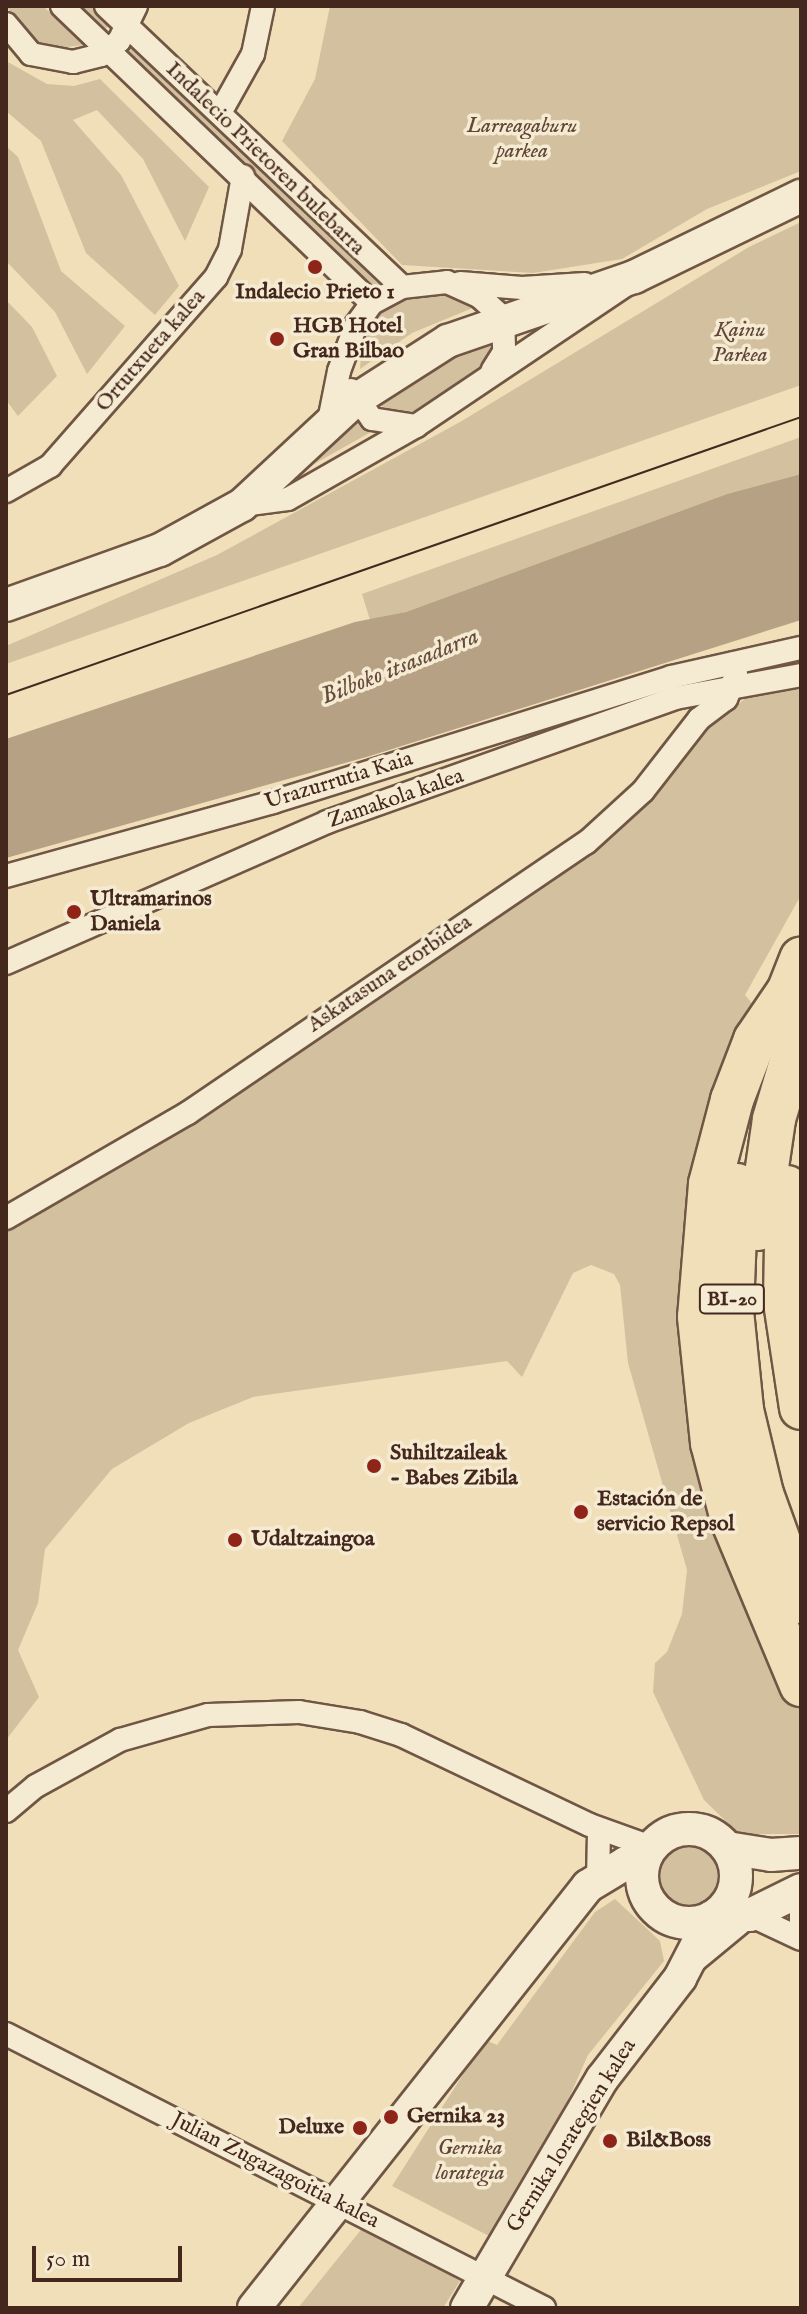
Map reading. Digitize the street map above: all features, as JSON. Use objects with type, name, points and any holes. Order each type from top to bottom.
[{"type":"highway","name":"BI-20","points":[[796,993],[766,1161],[757,1310],[767,1406],[801,1533]]},
{"type":"highway","name":"BI-20","points":[[796,993],[757,1082],[741,1157],[732,1311],[751,1454],[801,1602]]},
{"type":"highway","points":[[796,993],[755,1040],[728,1114],[705,1216],[699,1317],[712,1443],[725,1495],[757,1588],[797,1670]]},
{"type":"highway","points":[[801,1081],[788,1167],[784,1240],[785,1302],[801,1408]]},
{"type":"main road","points":[[6,605],[160,550],[242,505],[354,401],[398,368],[503,318],[634,277],[801,196]]},
{"type":"main road","points":[[254,2308],[539,1942],[598,1880],[640,1859],[670,1832],[693,1828],[715,1836],[727,1848],[737,1879],[733,1895],[713,1917]]},
{"type":"main road","points":[[727,1848],[771,1855],[801,1853]]},
{"type":"main road","points":[[640,1859],[646,1897],[655,1910],[682,1923],[750,1915],[801,1890]]},
{"type":"main road","name":"Gernika lorategien kalea","points":[[467,2308],[602,2079],[685,1968],[713,1917]]},
{"type":"street","name":"Indalecio Prietoren bulebarra","points":[[62,6],[243,176],[372,303]]},
{"type":"street","name":"Indalecio Prietoren bulebarra","points":[[106,6],[402,287]]},
{"type":"street","points":[[6,24],[31,54],[50,61],[97,57],[129,29],[136,6]]},
{"type":"street","points":[[220,113],[253,54],[263,6]]},
{"type":"street","name":"Ortutxueta kalea","points":[[6,491],[50,466],[216,277],[230,249],[243,176]]},
{"type":"street","points":[[328,426],[348,345],[372,303],[402,287],[447,282],[522,288],[634,277]]},
{"type":"street","points":[[242,505],[288,499],[416,426],[491,372],[596,309],[634,277]]},
{"type":"street","points":[[447,282],[480,297],[503,318],[504,352],[491,372]]},
{"type":"street","points":[[348,345],[354,401],[372,419],[416,426]]},
{"type":"street","name":"Zamakola kalea","points":[[6,963],[327,822],[675,698],[795,649]]},
{"type":"street","name":"Zamakola kalea","points":[[795,649],[781,663],[800,675]]},
{"type":"street","name":"Askatasuna etorbidea","points":[[6,1218],[188,1113],[586,843],[643,791],[676,745],[726,699],[733,674]]},
{"type":"street","name":"Zamakola kalea","points":[[671,677],[800,675]]},
{"type":"street","name":"Urazurrutia Kaia","points":[[6,876],[273,802],[671,677]]},
{"type":"street","points":[[6,1811],[88,1754],[134,1735],[208,1715],[299,1712],[360,1722],[401,1735],[594,1829],[640,1859]]},
{"type":"street","points":[[594,1829],[598,1880]]},
{"type":"street","points":[[801,1903],[801,1931]]},
{"type":"street","points":[[750,1915],[801,1939]]},
{"type":"street","name":"Gernika lorategien kalea","points":[[685,1968],[724,1942],[750,1915]]},
{"type":"street","name":"Julian Zugazagoitia kalea","points":[[6,2034],[544,2308]]},
{"type":"green space","points":[[7,6],[43,6],[84,45],[50,49],[36,42],[14,21]]},
{"type":"green space","points":[[74,6],[94,6],[112,23],[101,33]]},
{"type":"green space","name":"Larreagaburu parkea","points":[[330,6],[801,6],[801,171],[707,209],[622,259],[533,273],[402,265],[282,141],[315,79]]},
{"type":"green space","points":[[127,40],[212,116],[380,286],[374,288],[122,48]]},
{"type":"green space","points":[[6,61],[47,84],[74,86],[100,79],[209,187],[185,241],[143,159],[97,110],[73,120],[121,175],[179,286],[155,315],[86,253],[41,141],[6,111]]},
{"type":"green space","points":[[6,146],[18,157],[61,271],[125,326],[87,374],[55,312],[6,261]]},
{"type":"green space","name":"Kainu Parkea","points":[[801,222],[801,385],[6,664],[6,646],[217,555],[460,422],[749,247]]},
{"type":"green space","points":[[436,290],[480,305],[412,333],[360,369],[362,342],[371,320],[409,295]]},
{"type":"green space","points":[[6,300],[32,327],[57,376],[18,416],[6,400]]},
{"type":"green space","points":[[492,337],[491,353],[478,376],[415,413],[402,416],[376,403],[404,378]]},
{"type":"green space","points":[[355,415],[380,427],[298,473]]},
{"type":"green space","points":[[801,437],[801,474],[727,494],[406,612],[370,620],[362,594]]},
{"type":"green space","points":[[801,689],[801,895],[745,995],[755,1007],[717,1123],[801,1703],[801,1834],[739,1834],[704,1800],[653,1692],[655,1663],[667,1652],[682,1614],[687,1570],[628,1363],[620,1285],[614,1274],[591,1265],[573,1273],[522,1377],[507,1361],[253,1397],[189,1423],[112,1469],[45,1549],[38,1603],[18,1650],[39,1697],[6,1740],[6,1232],[200,1113],[540,883],[684,747],[751,694]]},
{"type":"green space","points":[[687,1845],[705,1851],[713,1859],[719,1877],[713,1895],[705,1903],[687,1909],[669,1903],[661,1895],[655,1877],[661,1859],[669,1851]]},
{"type":"green space","name":"Gernika lorategia","points":[[615,1899],[660,1941],[664,1961],[588,2055],[568,2100],[489,2236],[392,2186],[485,2040],[497,2045],[595,1912]]},
{"type":"green space","points":[[364,2226],[460,2281],[443,2308],[298,2308]]},
{"type":"water","name":"Bilboko itsasadarra","points":[[801,474],[801,620],[370,756],[6,858],[6,739],[355,622],[406,612],[727,494]]},
{"type":"tram line","points":[[6,695],[801,417]]},
{"type":"place","name":"Indalecio Prieto 1","points":[[315,267]]},
{"type":"place","name":"HGB Hotel Gran Bilbao","points":[[277,339]]},
{"type":"place","name":"Ultramarinos Daniela","points":[[74,912]]},
{"type":"place","name":"Suhiltzaileak - Babes Zibila","points":[[374,1466]]},
{"type":"place","name":"Estación de servicio Repsol","points":[[581,1512]]},
{"type":"place","name":"Udaltzaingoa","points":[[235,1540]]},
{"type":"place","name":"Gernika 23","points":[[391,2117]]},
{"type":"place","name":"Deluxe","points":[[360,2128]]},
{"type":"place","name":"Bil&Boss","points":[[610,2141]]}]
